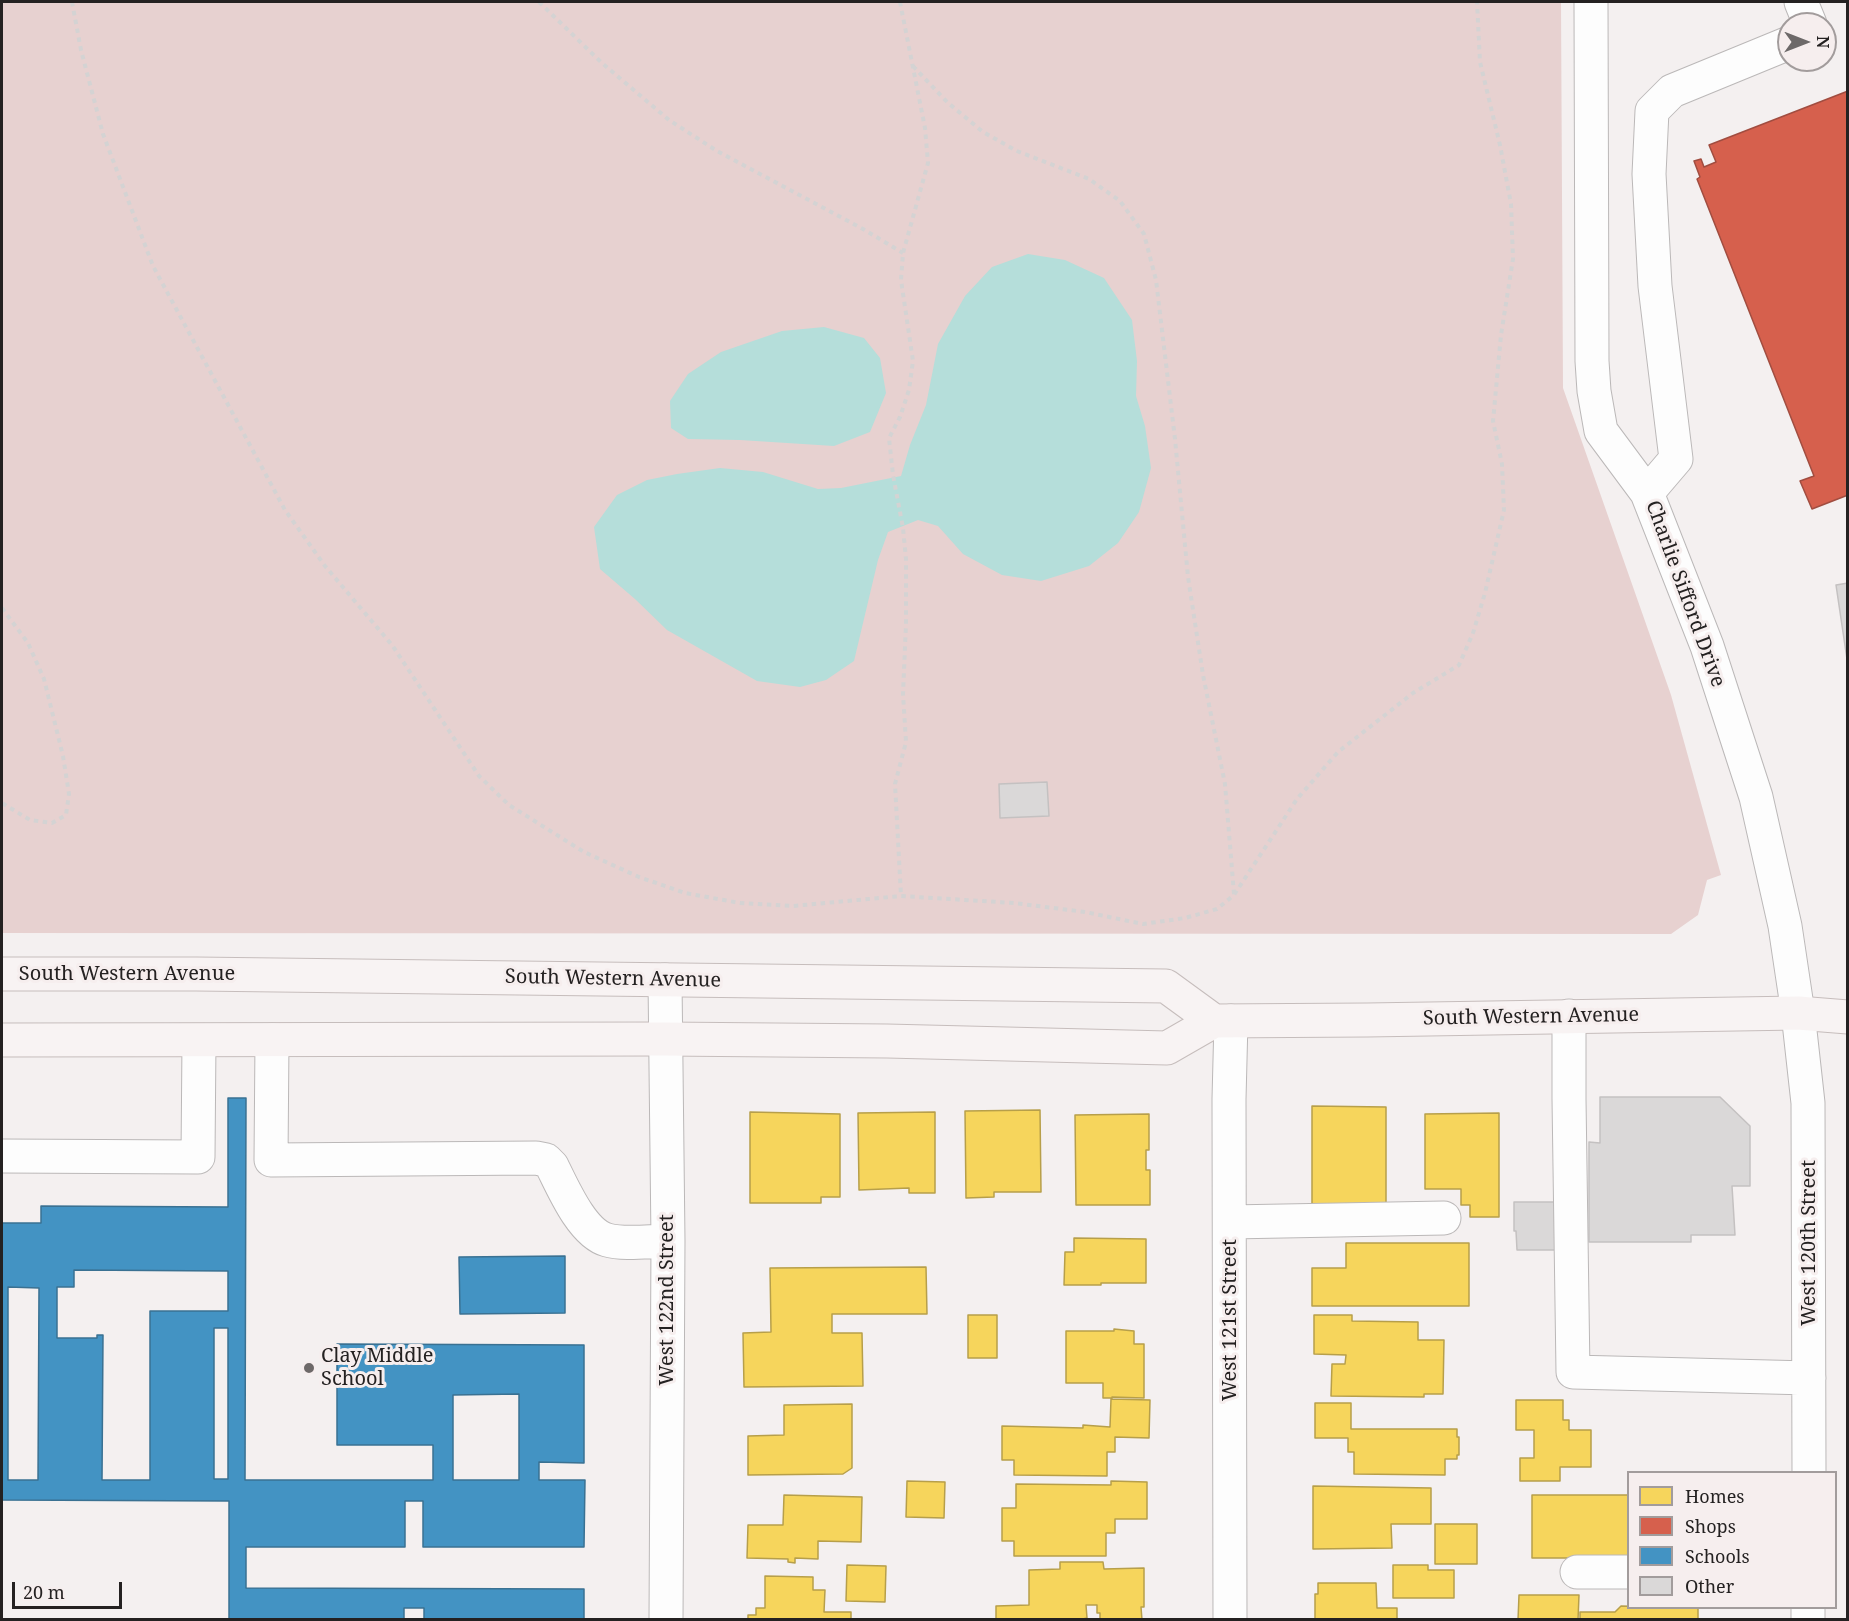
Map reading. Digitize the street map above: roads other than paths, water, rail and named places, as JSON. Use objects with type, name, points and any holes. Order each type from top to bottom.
[{"type":"main road","name":"South Western Avenue","points":[[2,974],[229,974],[1166,986],[1222,1021]]},
{"type":"main road","name":"South Western Avenue","points":[[2,1040],[666,1039],[887,1041],[1167,1048],[1222,1021],[1798,1013],[1848,1017]]},
{"type":"street","name":"Charlie Sifford Drive","points":[[1591,2],[1592,361],[1594,391],[1602,431],[1647,493],[1707,646],[1756,797],[1785,926],[1798,1013]]},
{"type":"street","points":[[1647,493],[1676,459],[1655,286],[1649,174],[1652,111],[1672,91],[1777,48]]},
{"type":"street","name":"West 122nd Street","points":[[665,980],[668,1241],[666,1620]]},
{"type":"street","name":"West 120th Street","points":[[1798,1013],[1808,1103],[1809,1471]]},
{"type":"street","points":[[1569,1017],[1573,1372],[1809,1378]]},
{"type":"street","name":"West 121st Street","points":[[1222,1021],[1229,1099],[1230,1620]]},
{"type":"street","points":[[272,1040],[271,1160],[536,1158],[546,1160],[552,1166],[579,1215],[589,1229],[600,1237],[615,1241],[668,1241]]},
{"type":"street","points":[[2,1156],[198,1157],[199,1041]]},
{"type":"street","points":[[1230,1222],[1444,1218]]},
{"type":"street","points":[[1577,1572],[1627,1572]]},
{"type":"water","points":[[1028,254],[1065,260],[1104,278],[1132,320],[1137,361],[1136,396],[1145,426],[1151,468],[1139,512],[1118,543],[1089,566],[1041,581],[1002,575],[963,554],[938,526],[918,520],[888,532],[878,560],[854,661],[826,680],[800,687],[757,681],[667,630],[600,569],[594,527],[617,495],[647,480],[720,468],[763,472],[818,489],[841,488],[901,476],[910,445],[926,405],[938,344],[965,296],[992,267]]},
{"type":"water","points":[[824,327],[864,338],[880,358],[886,393],[870,432],[834,446],[688,439],[671,428],[670,401],[688,374],[721,352],[782,331]]},
{"type":"place","name":"Clay Middle School","points":[[309,1368]]}]
